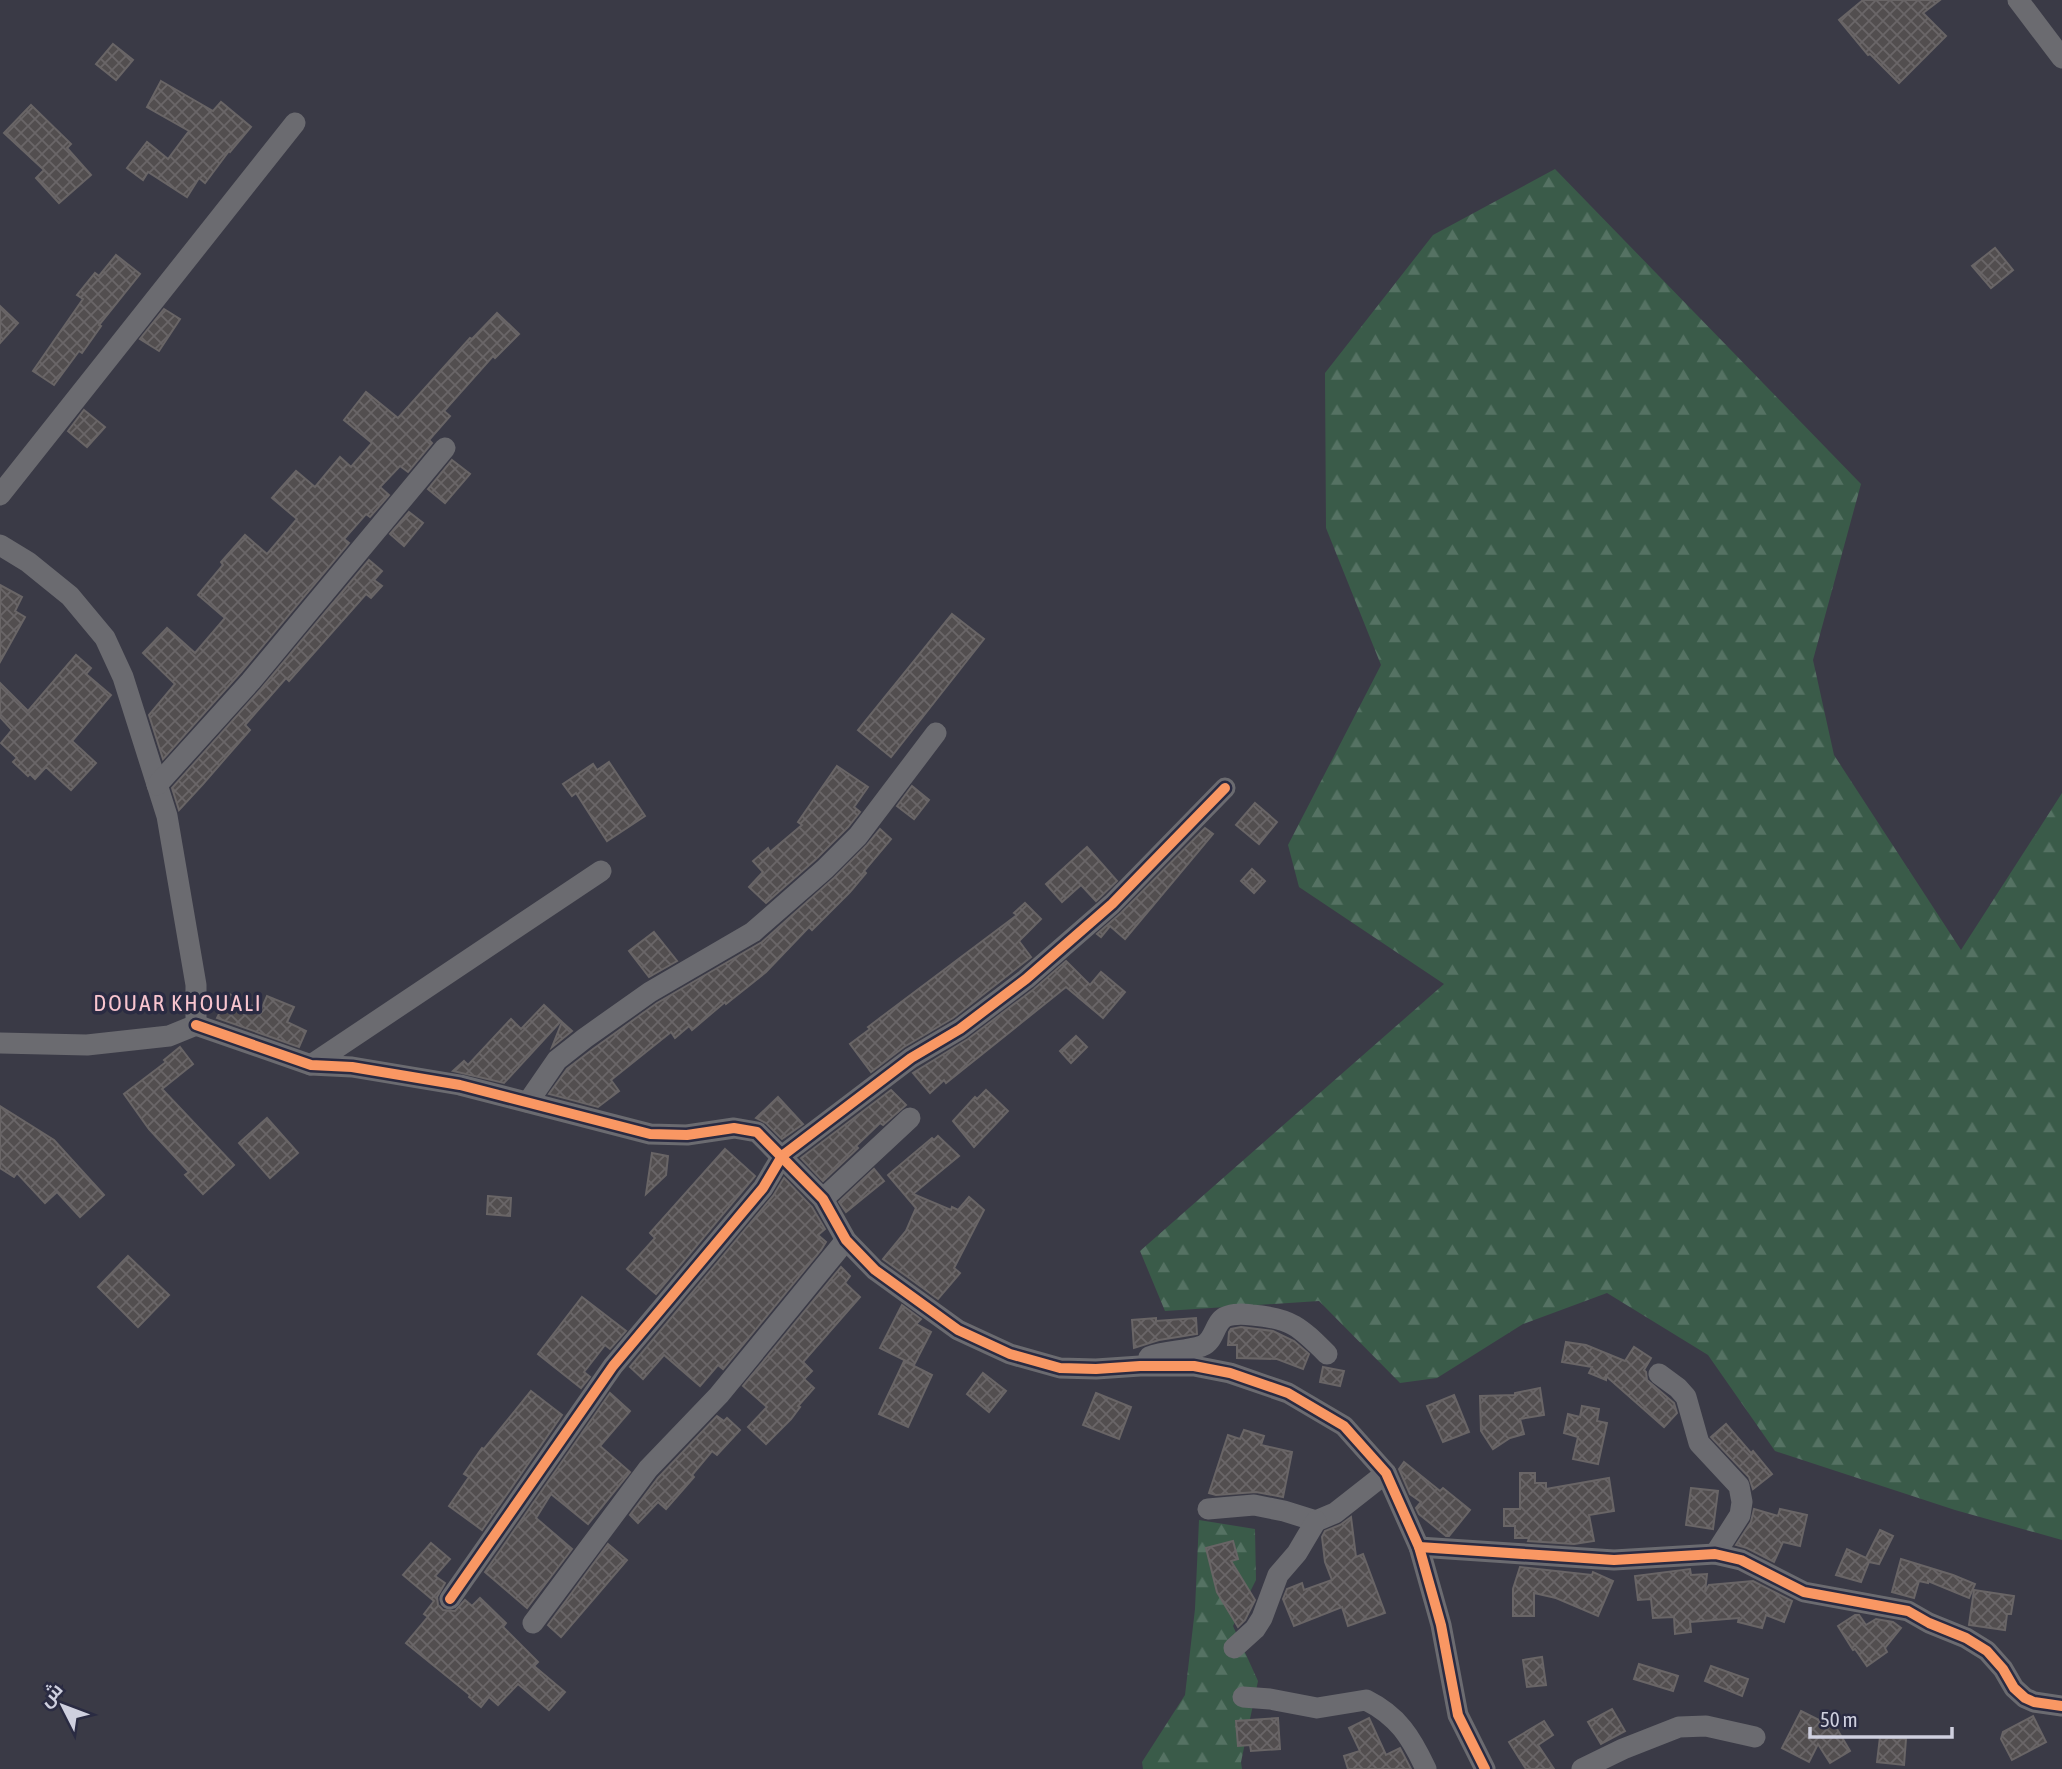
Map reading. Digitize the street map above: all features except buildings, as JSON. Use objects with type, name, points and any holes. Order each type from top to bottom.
[{"type":"street","points":[[2018,0],[2062,58]]},
{"type":"street","points":[[0,495],[295,123]]},
{"type":"street","points":[[157,785],[251,681],[445,448]]},
{"type":"street","points":[[0,544],[28,562],[70,596],[105,638],[123,677],[167,816],[196,985],[196,1025]]},
{"type":"street","points":[[528,1102],[557,1060],[585,1038],[650,992],[752,932],[825,869],[858,836],[936,733]]},
{"type":"street","points":[[450,1599],[613,1366],[763,1188],[782,1156],[911,1058],[960,1029],[1026,979],[1112,904],[1225,788]]},
{"type":"street","points":[[311,1065],[601,871]]},
{"type":"street","points":[[0,1043],[87,1045],[169,1036],[196,1025],[311,1065],[352,1068],[460,1085],[650,1134],[687,1135],[734,1128],[757,1132],[823,1199],[846,1240],[875,1270],[958,1330],[1010,1354],[1059,1367],[1096,1369],[1194,1366],[1230,1373],[1288,1393],[1344,1426],[1386,1473],[1419,1547],[1441,1625],[1458,1715],[1485,1769]]},
{"type":"street","points":[[823,1199],[910,1118]]},
{"type":"street","points":[[533,1623],[648,1469],[719,1395],[846,1240]]},
{"type":"street","points":[[1140,1366],[1144,1359],[1155,1355],[1209,1342],[1224,1318],[1237,1314],[1276,1317],[1303,1330],[1327,1354]]},
{"type":"street","points":[[1659,1374],[1686,1397],[1699,1443],[1739,1486],[1742,1502],[1740,1515],[1715,1554]]},
{"type":"street","points":[[1234,1648],[1255,1629],[1262,1618],[1278,1575],[1297,1553],[1316,1521],[1335,1513],[1386,1473]]},
{"type":"street","points":[[1208,1509],[1254,1505],[1316,1521]]},
{"type":"street","points":[[1419,1547],[1614,1560],[1715,1554],[1741,1560],[1804,1592],[1908,1611],[1966,1638],[1987,1651],[2003,1669],[2014,1688],[2025,1698],[2062,1706]]},
{"type":"street","points":[[1243,1698],[1270,1699],[1317,1708],[1366,1700],[1391,1715],[1404,1730],[1426,1769]]},
{"type":"street","points":[[1582,1769],[1679,1727],[1706,1727],[1755,1737]]},
{"type":"green space","points":[[1555,169],[1861,484],[1813,660],[1834,755],[1961,950],[2062,793],[2062,1540],[1955,1510],[1775,1451],[1708,1355],[1607,1293],[1523,1324],[1437,1378],[1400,1383],[1319,1301],[1165,1311],[1140,1251],[1444,984],[1299,887],[1288,845],[1381,665],[1326,528],[1325,373],[1433,235]]},
{"type":"green space","points":[[1199,1520],[1255,1529],[1256,1580],[1233,1626],[1258,1681],[1241,1762],[1242,1769],[1143,1769],[1142,1762],[1185,1695],[1195,1609]]},
{"type":"cycle path","points":[[450,1599],[613,1366],[763,1188],[782,1156],[911,1058],[960,1029],[1026,979],[1112,904],[1225,788]]},
{"type":"cycle path","points":[[196,1025],[311,1065],[352,1067],[460,1085],[650,1134],[687,1135],[734,1128],[757,1132],[823,1199],[846,1240],[875,1270],[958,1330],[1010,1354],[1060,1368],[1194,1366],[1230,1373],[1288,1393],[1344,1426],[1386,1473],[1419,1547],[1441,1625],[1458,1715],[1485,1769]]},
{"type":"cycle path","points":[[1419,1547],[1614,1560],[1715,1554],[1741,1560],[1804,1592],[1908,1611],[1966,1638],[1987,1651],[2003,1669],[2014,1688],[2025,1698],[2062,1706]]},
{"type":"district","name":"DOUAR KHOUALI","points":[[178,1003]]}]
